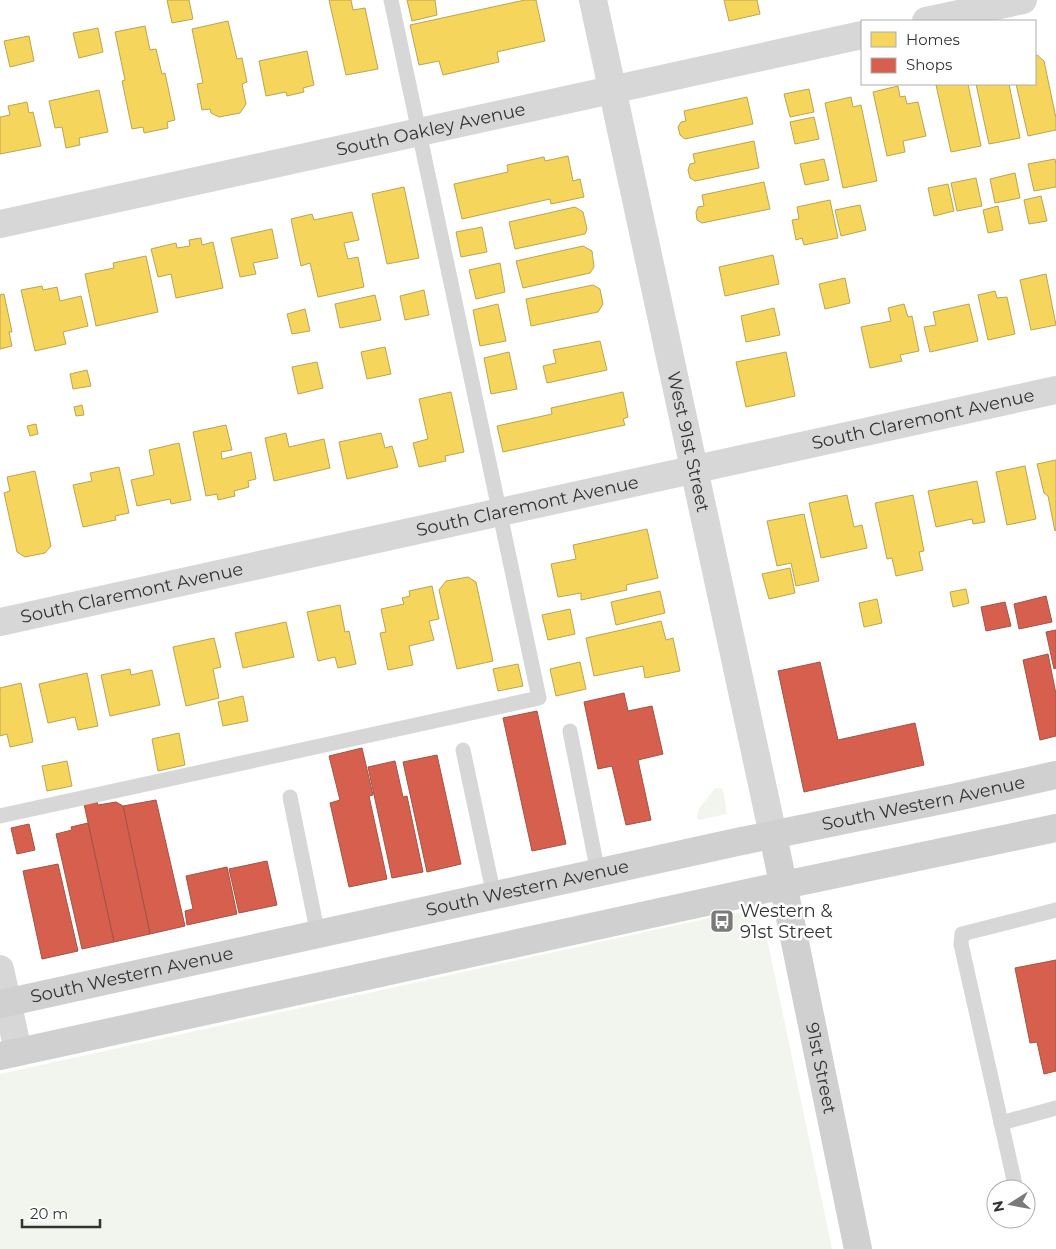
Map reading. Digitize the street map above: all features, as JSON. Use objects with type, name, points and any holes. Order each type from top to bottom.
[{"type":"main road","name":"South Western Avenue","points":[[4,1004],[598,873],[1056,775]]},
{"type":"main road","points":[[9,1053],[1056,828]]},
{"type":"main road","name":"West 91st Street","points":[[773,835],[784,886]]},
{"type":"main road","name":"91st Street","points":[[784,886],[858,1249]]},
{"type":"street","name":"West 91st Street","points":[[593,0],[773,835]]},
{"type":"street","points":[[931,20],[1023,0]]},
{"type":"street","name":"South Oakley Avenue","points":[[0,224],[861,35]]},
{"type":"street","name":"South Claremont Avenue","points":[[0,622],[1056,390]]},
{"type":"street","points":[[0,969],[9,1053]]},
{"type":"lane","points":[[0,816],[539,698],[391,0]]},
{"type":"lane","points":[[570,731],[598,873]]},
{"type":"lane","points":[[463,750],[494,896]]},
{"type":"lane","points":[[290,797],[318,934]]},
{"type":"lane","points":[[1014,1179],[961,944],[962,934],[1056,910]]},
{"type":"lane","points":[[1001,1123],[1056,1108]]},
{"type":"shaded area","points":[[715,788],[723,789],[727,814],[699,820],[697,817],[698,810]]},
{"type":"shaded area","points":[[737,913],[754,917],[760,923],[768,943],[832,1249],[0,1249],[0,1074]]},
{"type":"building: Homes","points":[[167,0],[189,0],[193,19],[172,23]]},
{"type":"building: Homes","points":[[329,0],[351,0],[353,10],[365,8],[378,69],[346,75]]},
{"type":"building: Homes","points":[[407,0],[435,0],[437,15],[412,21]]},
{"type":"building: Homes","points":[[525,0],[536,0],[545,41],[497,52],[499,62],[443,75],[439,61],[419,65],[410,25]]},
{"type":"building: Homes","points":[[724,0],[757,0],[760,14],[729,21]]},
{"type":"building: Homes","points":[[228,21],[237,59],[242,58],[247,82],[242,84],[246,104],[240,113],[219,117],[211,113],[210,109],[202,110],[197,84],[203,83],[192,29]]},
{"type":"building: Homes","points":[[145,26],[150,50],[156,49],[162,74],[165,73],[175,120],[167,122],[168,128],[144,133],[143,127],[132,129],[122,81],[125,80],[115,32]]},
{"type":"building: Homes","points":[[98,28],[103,52],[79,58],[73,33]]},
{"type":"building: Homes","points":[[29,36],[34,61],[10,67],[4,41]]},
{"type":"building: Homes","points":[[307,51],[314,85],[303,88],[304,92],[287,96],[286,92],[266,96],[259,61]]},
{"type":"building: Homes","points":[[1036,56],[1044,61],[1056,118],[1056,130],[1028,136],[1016,85],[1036,85]]},
{"type":"building: Homes","points":[[936,85],[968,85],[981,146],[951,152]]},
{"type":"building: Homes","points":[[976,85],[1009,85],[1020,138],[989,144]]},
{"type":"building: Homes","points":[[898,86],[900,97],[905,96],[907,104],[918,102],[926,136],[903,141],[905,152],[887,156],[873,92]]},
{"type":"building: Homes","points":[[809,89],[814,112],[790,117],[784,94]]},
{"type":"building: Homes","points":[[99,90],[108,132],[79,138],[80,145],[66,148],[62,127],[55,128],[49,101]]},
{"type":"building: Homes","points":[[747,97],[753,124],[685,139],[680,135],[678,127],[681,122],[686,121],[684,111]]},
{"type":"building: Homes","points":[[851,97],[853,107],[861,105],[877,181],[843,188],[825,103]]},
{"type":"building: Homes","points":[[27,102],[29,113],[33,112],[41,146],[0,154],[0,117],[10,115],[8,106]]},
{"type":"building: Homes","points":[[814,117],[819,139],[795,144],[790,122]]},
{"type":"building: Homes","points":[[754,141],[759,168],[695,181],[690,178],[688,170],[690,164],[695,163],[693,154]]},
{"type":"building: Homes","points":[[568,156],[573,181],[580,179],[584,197],[551,204],[550,199],[462,219],[454,184],[508,172],[507,165],[544,157],[545,161]]},
{"type":"building: Homes","points":[[824,159],[829,180],[805,185],[800,164]]},
{"type":"building: Homes","points":[[1055,159],[1056,187],[1034,191],[1028,164]]},
{"type":"building: Homes","points":[[1015,173],[1020,198],[995,203],[990,179]]},
{"type":"building: Homes","points":[[976,178],[982,206],[957,211],[951,183]]},
{"type":"building: Homes","points":[[764,182],[770,209],[702,223],[697,220],[696,212],[698,207],[704,206],[702,195]]},
{"type":"building: Homes","points":[[948,184],[954,211],[934,216],[928,188]]},
{"type":"building: Homes","points":[[404,187],[419,258],[387,264],[372,194]]},
{"type":"building: Homes","points":[[1041,196],[1047,221],[1029,224],[1024,200]]},
{"type":"building: Homes","points":[[830,200],[838,238],[804,245],[802,238],[796,240],[792,220],[799,219],[797,207]]},
{"type":"building: Homes","points":[[860,205],[866,230],[841,236],[835,210]]},
{"type":"building: Homes","points":[[998,206],[1003,230],[988,233],[983,210]]},
{"type":"building: Homes","points":[[575,207],[583,212],[587,229],[585,234],[515,249],[509,222]]},
{"type":"building: Homes","points":[[352,212],[359,240],[344,243],[348,259],[358,257],[364,287],[318,297],[310,263],[301,266],[291,219],[312,214],[314,220]]},
{"type":"building: Homes","points":[[482,227],[487,252],[461,257],[456,232]]},
{"type":"building: Homes","points":[[272,229],[278,258],[253,263],[256,274],[240,277],[231,238]]},
{"type":"building: Homes","points":[[201,238],[202,245],[213,242],[223,288],[176,298],[171,274],[158,277],[151,249],[176,243],[177,248],[190,246],[189,240]]},
{"type":"building: Homes","points":[[583,246],[592,251],[594,267],[590,273],[523,288],[516,261]]},
{"type":"building: Homes","points":[[773,255],[779,284],[725,296],[719,267]]},
{"type":"building: Homes","points":[[146,256],[158,312],[96,326],[85,274],[114,268],[113,263]]},
{"type":"building: Homes","points":[[500,263],[505,292],[476,299],[469,270]]},
{"type":"building: Homes","points":[[1046,274],[1056,325],[1031,330],[1020,280]]},
{"type":"building: Homes","points":[[845,278],[850,303],[825,309],[819,284]]},
{"type":"building: Homes","points":[[593,285],[600,289],[603,304],[598,312],[531,326],[526,299]]},
{"type":"building: Homes","points":[[42,286],[43,290],[57,287],[60,301],[81,296],[88,326],[63,332],[66,344],[35,351],[21,290]]},
{"type":"building: Homes","points":[[424,290],[429,315],[405,320],[400,296]]},
{"type":"building: Homes","points":[[995,291],[997,298],[1007,297],[1015,334],[988,340],[978,295]]},
{"type":"building: Homes","points":[[4,294],[12,332],[9,332],[12,346],[0,349],[0,295]]},
{"type":"building: Homes","points":[[375,295],[381,320],[340,328],[335,304]]},
{"type":"building: Homes","points":[[498,304],[506,341],[480,346],[473,310]]},
{"type":"building: Homes","points":[[904,304],[908,317],[912,316],[919,351],[900,355],[902,361],[870,368],[861,327],[891,321],[888,308]]},
{"type":"building: Homes","points":[[969,304],[978,341],[930,352],[924,327],[936,325],[933,312]]},
{"type":"building: Homes","points":[[774,308],[780,335],[746,342],[741,316]]},
{"type":"building: Homes","points":[[305,309],[310,331],[292,334],[287,314]]},
{"type":"building: Homes","points":[[600,341],[607,370],[547,383],[543,366],[556,363],[553,350]]},
{"type":"building: Homes","points":[[385,347],[391,374],[367,379],[361,352]]},
{"type":"building: Homes","points":[[509,352],[517,389],[491,394],[484,358]]},
{"type":"building: Homes","points":[[786,352],[795,396],[746,407],[736,362]]},
{"type":"building: Homes","points":[[317,362],[323,388],[298,394],[292,367]]},
{"type":"building: Homes","points":[[87,370],[91,386],[73,389],[70,374]]},
{"type":"building: Homes","points":[[451,392],[464,452],[445,456],[446,461],[419,467],[413,443],[428,439],[419,399]]},
{"type":"building: Homes","points":[[623,392],[628,417],[623,419],[625,425],[503,452],[497,426],[552,414],[551,408]]},
{"type":"building: Homes","points":[[82,405],[84,415],[76,416],[74,407]]},
{"type":"building: Homes","points":[[36,424],[38,434],[30,436],[27,426]]},
{"type":"building: Homes","points":[[226,425],[232,450],[221,452],[222,459],[251,452],[256,479],[248,481],[249,487],[234,491],[235,496],[218,500],[217,494],[206,496],[193,432]]},
{"type":"building: Homes","points":[[286,433],[289,447],[324,439],[330,468],[274,481],[265,438]]},
{"type":"building: Homes","points":[[381,433],[385,448],[392,446],[398,467],[347,479],[339,442]]},
{"type":"building: Homes","points":[[179,443],[191,500],[171,504],[170,499],[137,506],[131,480],[154,475],[149,450]]},
{"type":"building: Homes","points":[[1056,460],[1055,531],[1048,496],[1044,493],[1037,464]]},
{"type":"building: Homes","points":[[1025,466],[1036,519],[1007,525],[996,472]]},
{"type":"building: Homes","points":[[119,467],[129,513],[115,516],[116,520],[83,527],[73,485],[92,481],[90,473]]},
{"type":"building: Homes","points":[[35,471],[51,546],[45,553],[25,557],[17,552],[4,493],[10,491],[7,477]]},
{"type":"building: Homes","points":[[977,481],[985,522],[973,524],[972,519],[936,527],[928,491]]},
{"type":"building: Homes","points":[[847,495],[854,527],[862,525],[867,548],[821,558],[809,503]]},
{"type":"building: Homes","points":[[913,495],[924,551],[919,552],[923,570],[896,576],[892,558],[887,559],[875,503]]},
{"type":"building: Homes","points":[[804,514],[819,581],[796,586],[791,563],[777,566],[767,521]]},
{"type":"building: Homes","points":[[647,529],[658,578],[626,585],[627,590],[581,600],[581,593],[558,597],[551,564],[576,559],[573,545]]},
{"type":"building: Homes","points":[[790,568],[795,593],[769,599],[762,574]]},
{"type":"building: Homes","points":[[468,577],[476,582],[493,661],[457,669],[439,590],[446,581]]},
{"type":"building: Homes","points":[[432,586],[439,619],[429,621],[434,640],[409,646],[413,665],[388,670],[380,633],[386,632],[381,609],[404,604],[402,598],[410,596],[409,591]]},
{"type":"building: Homes","points":[[966,589],[969,603],[953,607],[950,592]]},
{"type":"building: Homes","points":[[660,591],[665,613],[616,625],[611,602]]},
{"type":"building: Homes","points":[[877,599],[882,623],[864,627],[859,603]]},
{"type":"building: Homes","points":[[340,605],[345,632],[349,631],[356,664],[338,668],[335,657],[318,661],[307,612]]},
{"type":"building: Homes","points":[[570,609],[575,634],[548,640],[542,615]]},
{"type":"building: Homes","points":[[661,621],[666,640],[673,638],[680,671],[645,678],[643,666],[594,676],[586,638]]},
{"type":"building: Homes","points":[[286,622],[294,657],[243,668],[235,633]]},
{"type":"building: Homes","points":[[214,638],[221,667],[213,669],[219,698],[186,706],[173,647]]},
{"type":"building: Homes","points":[[580,662],[586,689],[556,696],[550,669]]},
{"type":"building: Homes","points":[[518,664],[523,686],[498,691],[493,669]]},
{"type":"building: Homes","points":[[130,669],[131,675],[152,670],[160,705],[110,716],[101,675]]},
{"type":"building: Homes","points":[[87,673],[98,726],[78,730],[75,717],[48,723],[39,684]]},
{"type":"building: Homes","points":[[21,683],[33,742],[10,747],[7,734],[0,736],[0,688]]},
{"type":"building: Homes","points":[[243,696],[248,721],[223,726],[218,702]]},
{"type":"building: Homes","points":[[179,733],[185,765],[158,771],[152,739]]},
{"type":"building: Homes","points":[[67,761],[72,786],[47,791],[42,766]]},
{"type":"building: Shops","points":[[1046,596],[1052,622],[1019,629],[1014,604]]},
{"type":"building: Shops","points":[[1005,602],[1011,626],[986,631],[981,607]]},
{"type":"building: Shops","points":[[1056,630],[1056,668],[1054,669],[1046,632]]},
{"type":"building: Shops","points":[[1048,654],[1056,694],[1056,736],[1040,740],[1023,660]]},
{"type":"building: Shops","points":[[820,662],[838,740],[915,723],[924,765],[804,792],[778,671]]},
{"type":"building: Shops","points":[[624,693],[628,711],[652,706],[663,754],[638,760],[651,820],[626,825],[612,766],[598,769],[584,702]]},
{"type":"building: Shops","points":[[537,711],[566,844],[532,851],[503,718]]},
{"type":"building: Shops","points":[[362,748],[373,795],[369,796],[387,879],[349,887],[330,803],[340,800],[329,756]]},
{"type":"building: Shops","points":[[437,755],[461,864],[427,872],[403,762]]},
{"type":"building: Shops","points":[[395,761],[403,797],[407,796],[423,872],[392,878],[368,767]]},
{"type":"building: Shops","points":[[156,800],[185,926],[150,934],[123,806]]},
{"type":"building: Shops","points":[[97,802],[98,805],[116,802],[123,806],[150,934],[114,942],[84,804]]},
{"type":"building: Shops","points":[[88,823],[114,942],[82,949],[56,834],[72,830],[71,827]]},
{"type":"building: Shops","points":[[29,824],[35,850],[17,854],[11,828]]},
{"type":"building: Shops","points":[[267,861],[277,905],[239,913],[229,869]]},
{"type":"building: Shops","points":[[58,864],[78,951],[42,959],[23,871]]},
{"type":"building: Shops","points":[[227,867],[237,914],[187,925],[185,911],[193,909],[186,876]]},
{"type":"building: Shops","points":[[1056,960],[1056,1071],[1044,1074],[1037,1042],[1030,1043],[1015,968]]},
{"type":"place","name":"Western & 91st Street","points":[[722,921]]}]
